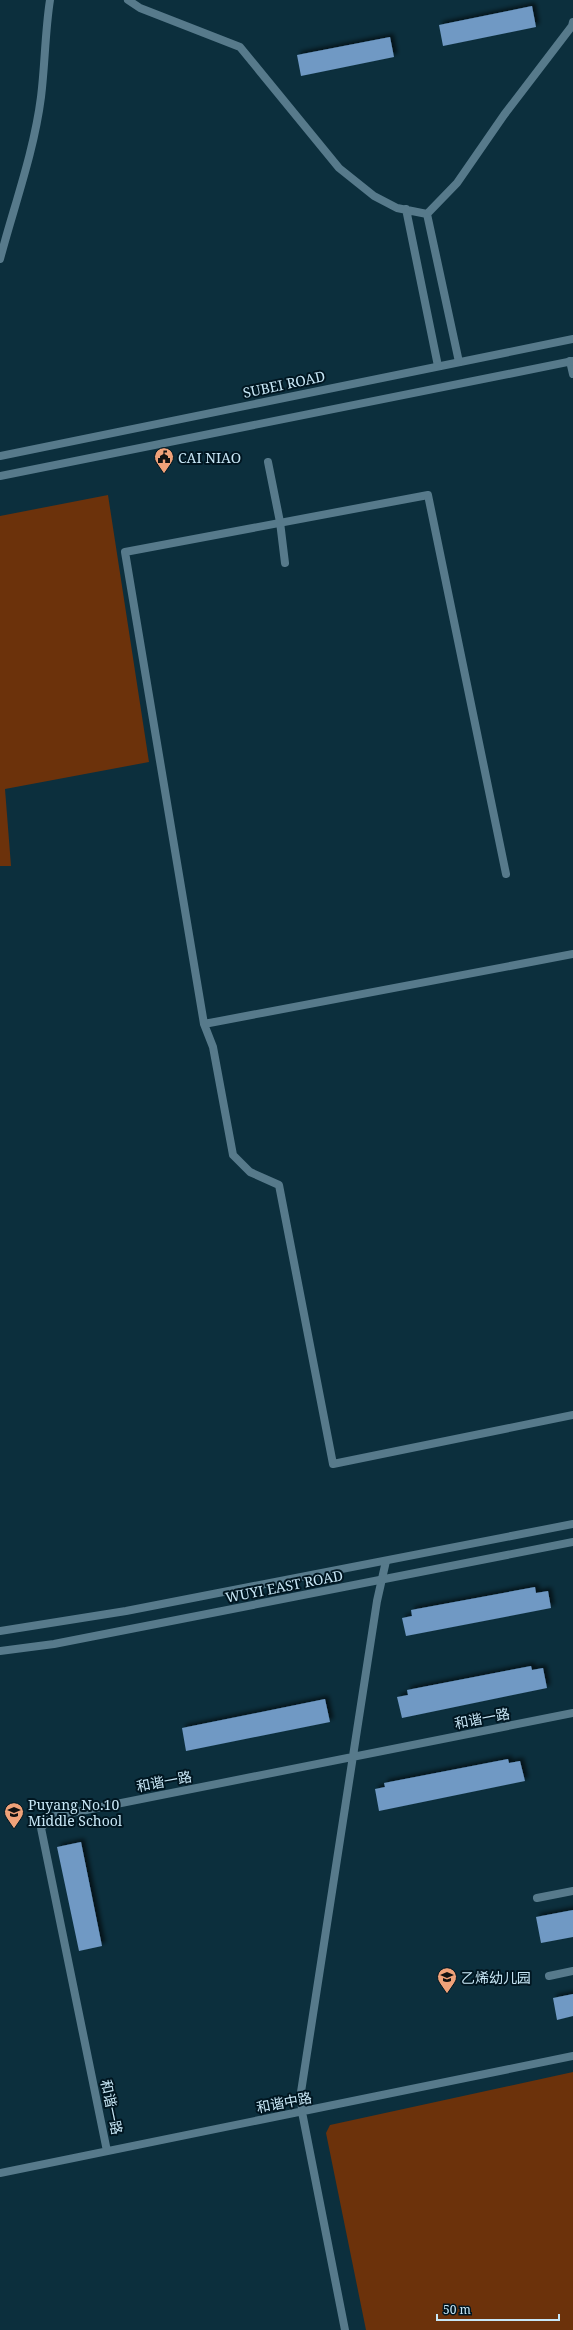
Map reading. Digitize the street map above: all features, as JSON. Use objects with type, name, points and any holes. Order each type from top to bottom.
[{"type":"street","points":[[0,259],[32,143],[41,98],[45,31],[50,0]]},
{"type":"street","points":[[128,0],[140,8],[240,47],[258,66],[339,168],[374,196],[397,208],[427,214]]},
{"type":"street","points":[[427,214],[457,183],[504,115],[572,26],[573,22]]},
{"type":"street","points":[[406,209],[438,366]]},
{"type":"street","points":[[427,214],[459,362]]},
{"type":"street","name":"SUBEI ROAD","points":[[0,456],[573,339]]},
{"type":"street","points":[[0,476],[572,361],[573,374]]},
{"type":"street","points":[[268,462],[280,522],[285,563]]},
{"type":"street","points":[[506,874],[428,495],[125,552],[204,1024],[212,1047],[233,1155],[250,1172],[279,1185],[333,1464],[573,1415]]},
{"type":"street","points":[[204,1024],[573,954]]},
{"type":"street","name":"WUYI EAST ROAD","points":[[0,1631],[126,1611],[573,1524]]},
{"type":"street","name":"WUYI EAST ROAD","points":[[0,1651],[54,1644],[382,1581],[573,1542]]},
{"type":"street","points":[[345,2330],[302,2112],[301,2092],[386,1561]]},
{"type":"street","name":"和谐一路","points":[[107,2151],[41,1828],[52,1817],[573,1713]]},
{"type":"street","points":[[537,1898],[573,1891]]},
{"type":"street","points":[[549,1976],[573,1971]]},
{"type":"street","name":"和谐中路","points":[[0,2173],[573,2056]]},
{"type":"shaded area","points":[[108,495],[149,762],[5,789],[11,866],[0,866],[0,516]]},
{"type":"shaded area","points":[[573,2072],[573,2330],[366,2330],[326,2133],[330,2125]]},
{"type":"building","points":[[532,6],[536,27],[443,46],[439,25]]},
{"type":"building","points":[[390,37],[394,57],[301,76],[297,55]]},
{"type":"building","points":[[535,1587],[536,1593],[548,1591],[551,1608],[406,1636],[402,1618],[412,1616],[411,1610]]},
{"type":"building","points":[[531,1666],[532,1670],[543,1668],[547,1688],[402,1718],[397,1697],[408,1695],[407,1690]]},
{"type":"building","points":[[325,1699],[330,1722],[186,1751],[182,1728]]},
{"type":"building","points":[[508,1759],[509,1763],[520,1761],[525,1781],[379,1811],[375,1789],[385,1787],[384,1783]]},
{"type":"building","points":[[81,1842],[102,1946],[79,1951],[57,1847]]},
{"type":"building","points":[[573,1910],[573,1937],[541,1943],[536,1917]]},
{"type":"building","points":[[573,1994],[573,2016],[557,2020],[553,1998]]},
{"type":"place","name":"CAI NIAO","points":[[164,474]]},
{"type":"place","name":"Puyang No.10 Middle School","points":[[14,1829]]},
{"type":"place","name":"乙烯幼儿园","points":[[447,1994]]}]
